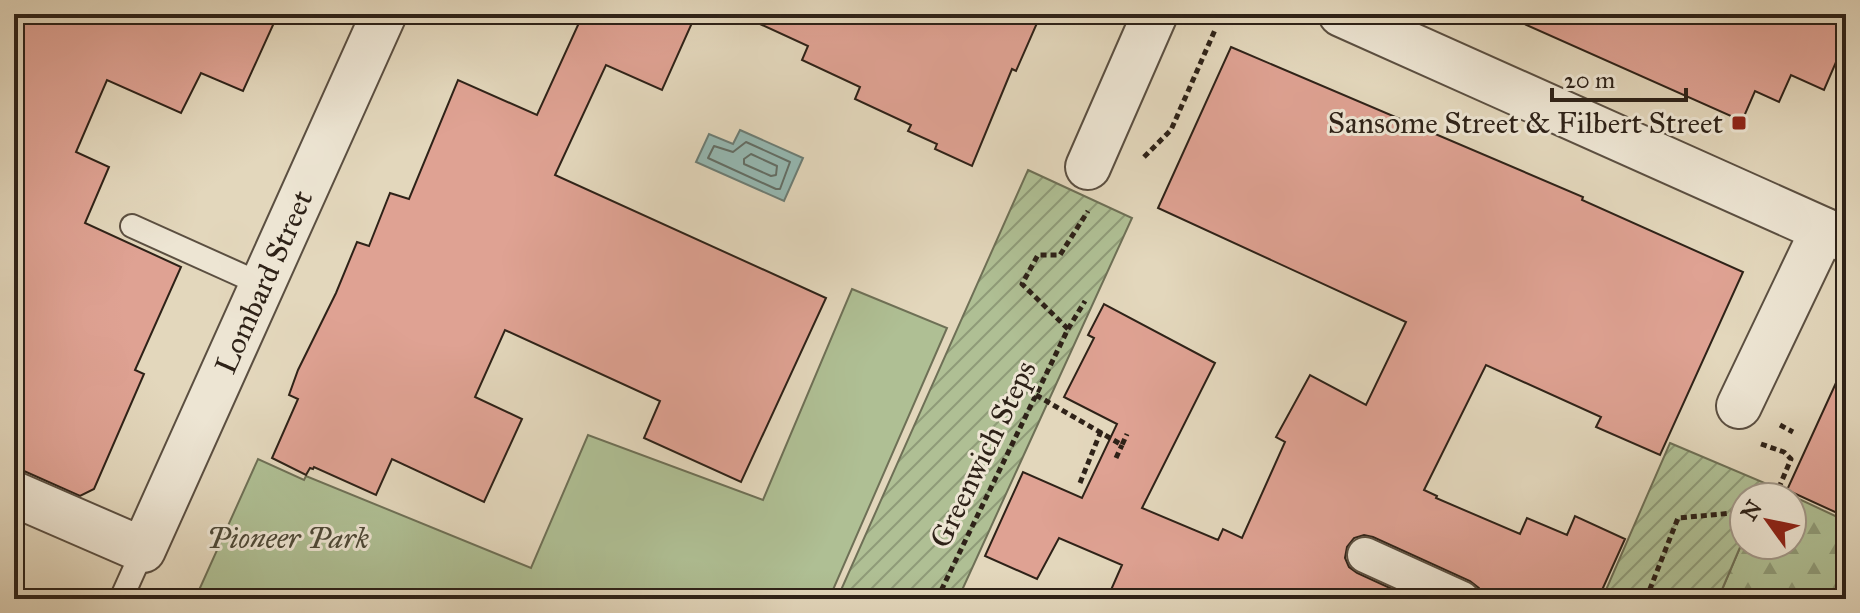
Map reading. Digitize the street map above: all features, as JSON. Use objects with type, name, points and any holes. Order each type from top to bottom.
[{"type":"street","name":"Lombard Street","points":[[143,550],[384,14]]},
{"type":"street","points":[[1091,185],[1155,14]]},
{"type":"street","points":[[1341,14],[1835,235],[1749,424]]},
{"type":"street","points":[[14,494],[143,550]]},
{"type":"street","points":[[1365,555],[1462,599]]},
{"type":"lane","points":[[132,226],[263,285]]},
{"type":"lane","points":[[121,599],[143,550]]},
{"type":"path","points":[[1141,160],[1171,130],[1215,30]]},
{"type":"path","points":[[1068,329],[1022,284],[1038,255],[1060,255],[1091,185]]},
{"type":"path","name":"Greenwich Steps","points":[[937,599],[1068,329],[1085,301]]},
{"type":"path","points":[[1036,395],[1122,445]]},
{"type":"path","points":[[1749,424],[1791,459],[1782,481]]},
{"type":"path","points":[[1080,483],[1101,431]]},
{"type":"path","points":[[1116,458],[1127,434]]},
{"type":"path","points":[[1646,599],[1678,518],[1728,513]]},
{"type":"green space","points":[[1028,170],[1132,218],[958,599],[837,599]]},
{"type":"green space","name":"Pioneer Park","points":[[852,289],[947,328],[829,599],[195,599],[258,459],[304,480],[306,476],[531,568],[588,435],[763,500]]},
{"type":"green space","points":[[1670,443],[1760,481],[1728,481],[1728,561],[1734,561],[1718,599],[1602,599]]},
{"type":"green space","points":[[1808,503],[1846,521],[1846,599],[1718,599],[1734,561],[1808,561]]},
{"type":"water","points":[[740,130],[803,158],[784,201],[696,162],[709,134],[733,144]]},
{"type":"building","points":[[14,14],[278,14],[243,91],[201,73],[181,113],[107,80],[76,152],[109,167],[85,223],[181,267],[135,370],[144,374],[94,489],[80,496],[14,469]]},
{"type":"building","points":[[583,14],[696,14],[662,90],[606,65],[555,175],[826,298],[741,482],[644,438],[660,401],[505,330],[475,397],[522,419],[484,502],[392,459],[376,495],[314,467],[306,475],[272,458],[298,399],[289,395],[298,370],[357,242],[369,246],[390,193],[409,199],[458,80],[537,115]]},
{"type":"building","points":[[738,14],[1041,14],[1016,71],[1012,69],[972,166],[935,149],[937,144],[908,131],[911,125],[855,99],[860,87],[802,60],[808,46]]},
{"type":"building","points":[[1502,14],[1846,14],[1846,39],[1824,90],[1791,75],[1779,102],[1755,91],[1742,121]]},
{"type":"building","points":[[1231,47],[1583,197],[1582,200],[1743,272],[1660,455],[1596,427],[1601,417],[1486,365],[1424,490],[1520,534],[1527,518],[1567,535],[1575,516],[1625,539],[1598,599],[1482,599],[1479,588],[1470,581],[1364,535],[1354,538],[1347,547],[1345,558],[1349,567],[1414,599],[1107,599],[1122,565],[1059,538],[1037,579],[985,556],[1023,472],[1082,498],[1117,424],[1064,397],[1094,338],[1088,335],[1104,304],[1215,363],[1142,508],[1218,540],[1223,529],[1242,538],[1285,442],[1276,437],[1310,375],[1366,405],[1406,322],[1158,208]]},
{"type":"building","points":[[1846,361],[1846,517],[1808,500],[1808,481],[1791,481]]},
{"type":"place","name":"Sansome Street & Filbert Street","points":[[1739,123]]}]
